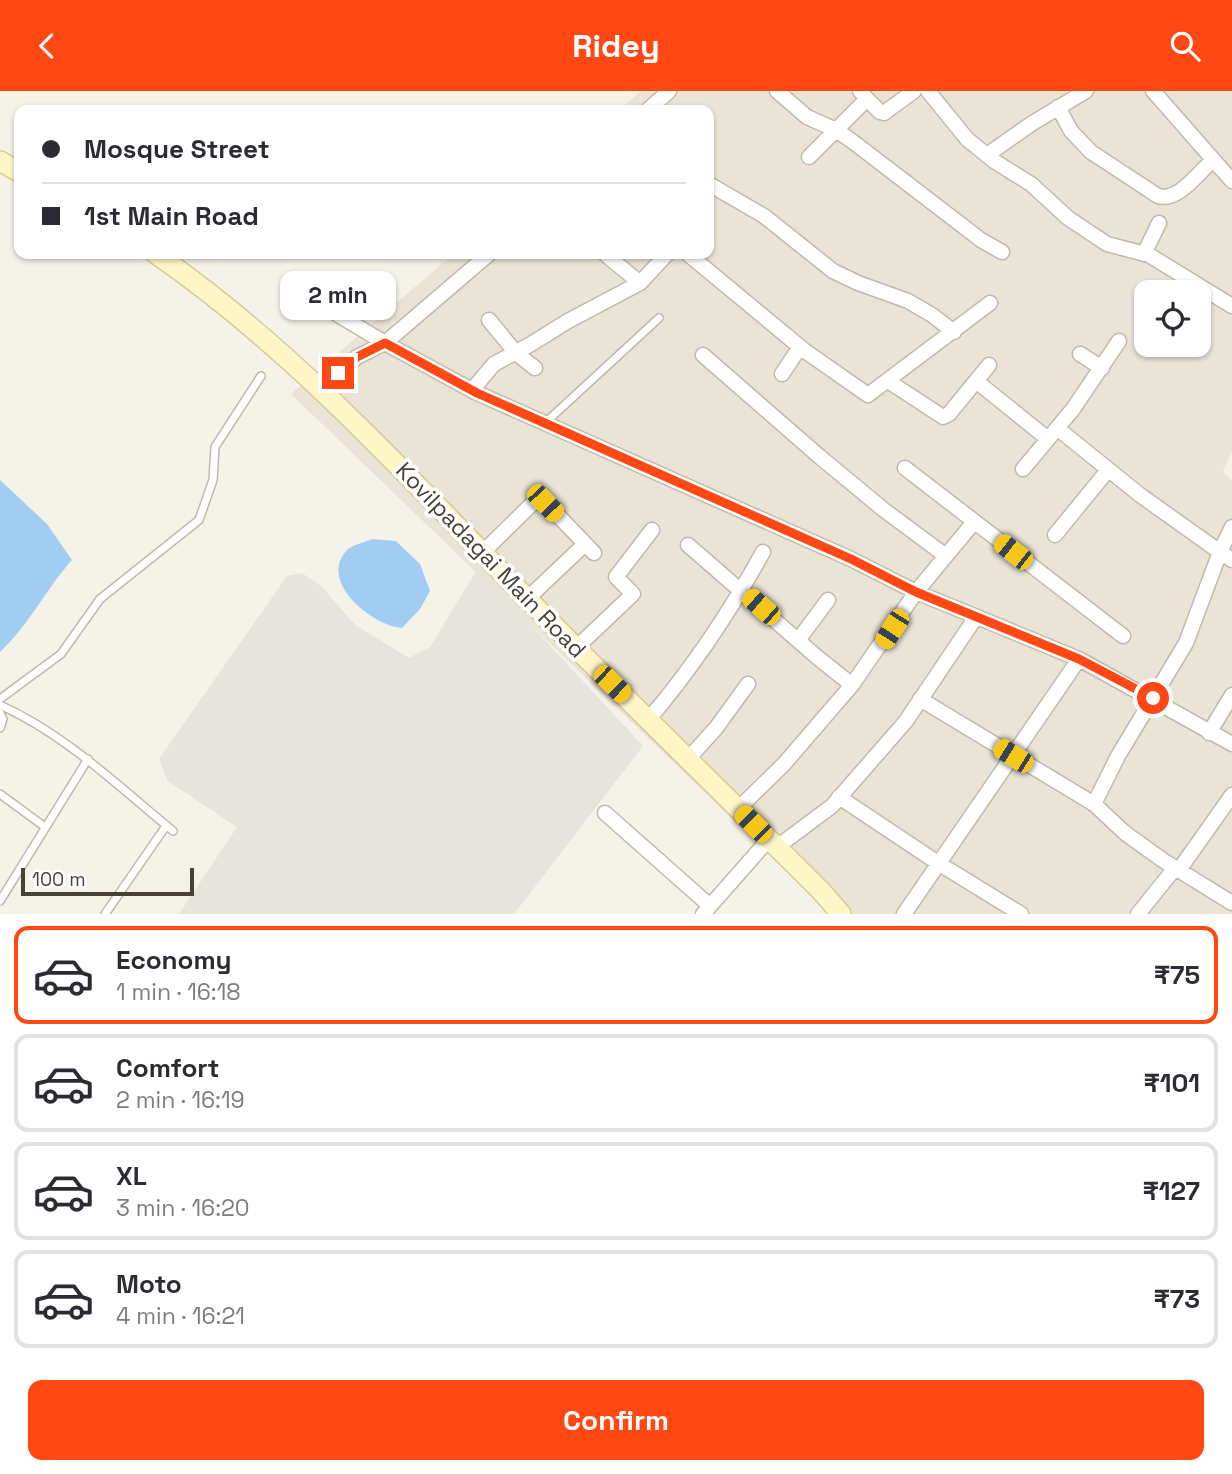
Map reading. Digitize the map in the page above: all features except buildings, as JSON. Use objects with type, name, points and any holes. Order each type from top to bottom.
[{"type":"main road","name":"Kovilpadagai Main Road","points":[[163,259],[198,283],[271,344],[380,445],[527,599],[841,914]]},
{"type":"street","points":[[654,105],[669,91]]},
{"type":"street","points":[[777,91],[807,117],[836,130],[981,240],[1002,252]]},
{"type":"street","points":[[809,157],[836,130],[863,95],[880,113],[884,113],[914,91]]},
{"type":"street","points":[[928,91],[967,139],[1031,184],[1068,218],[1107,244],[1144,254],[1232,306]]},
{"type":"street","points":[[987,155],[1086,91]]},
{"type":"street","points":[[1153,91],[1232,181]]},
{"type":"street","points":[[1058,107],[1071,131],[1091,152],[1158,196],[1166,198],[1175,195],[1212,160]]},
{"type":"street","points":[[714,188],[764,216],[833,271],[908,301],[954,332]]},
{"type":"street","points":[[1144,254],[1159,223]]},
{"type":"street","points":[[320,389],[357,357],[385,343],[483,259]]},
{"type":"street","points":[[611,259],[640,283]]},
{"type":"street","points":[[472,390],[495,364],[640,283],[662,259]]},
{"type":"street","points":[[694,259],[800,347],[864,394],[873,393],[990,303]]},
{"type":"street","points":[[335,313],[472,390],[851,559],[916,592],[1079,659],[1232,744]]},
{"type":"street","points":[[489,320],[516,353],[535,368]]},
{"type":"street","points":[[1024,469],[1102,368],[1119,341]]},
{"type":"street","points":[[782,374],[800,347]]},
{"type":"street","points":[[1080,354],[1102,368]]},
{"type":"street","points":[[703,355],[884,510],[946,556]]},
{"type":"street","points":[[888,381],[943,417],[949,414],[989,365]]},
{"type":"street","points":[[976,381],[1108,470],[1226,556]]},
{"type":"street","points":[[905,468],[1123,636]]},
{"type":"street","points":[[1055,535],[1108,470]]},
{"type":"street","points":[[482,553],[534,502],[545,503],[590,549],[527,599]]},
{"type":"street","points":[[738,809],[784,764],[852,685],[916,592],[974,522]]},
{"type":"street","points":[[1094,804],[1118,756],[1186,643],[1226,556],[1232,527]]},
{"type":"street","points":[[576,648],[633,594],[616,577],[652,530]]},
{"type":"street","points":[[688,545],[852,685]]},
{"type":"street","points":[[649,719],[692,666],[742,590],[763,552]]},
{"type":"street","points":[[799,639],[828,600]]},
{"type":"street","points":[[605,813],[706,910],[773,843],[813,821],[839,797],[906,721],[976,617]]},
{"type":"street","points":[[904,914],[1079,659]]},
{"type":"street","points":[[688,759],[716,728],[748,684]]},
{"type":"street","points":[[1209,733],[1232,695]]},
{"type":"street","points":[[920,699],[1094,804],[1125,833],[1177,869],[1231,900]]},
{"type":"street","points":[[1138,914],[1177,869],[1232,795]]},
{"type":"street","points":[[839,797],[1019,914]]},
{"type":"lane","points":[[545,423],[659,318]]},
{"type":"lane","points":[[0,699],[61,654],[100,599],[199,520],[213,480],[215,447],[261,376]]},
{"type":"lane","points":[[0,705],[30,719],[88,759],[169,829],[105,914]]},
{"type":"lane","points":[[0,713],[3,719],[0,729]]},
{"type":"lane","points":[[0,901],[88,759]]},
{"type":"lane","points":[[0,794],[46,827]]},
{"type":"shaded area","points":[[641,91],[1232,91],[1232,451],[1223,471],[1232,481],[1232,914],[831,914],[291,394],[447,259],[714,259],[714,105],[625,105]]},
{"type":"shaded area","points":[[478,568],[643,746],[514,914],[179,914],[237,827],[168,781],[159,759],[287,576],[302,573],[322,587],[355,625],[409,658],[430,647]]},
{"type":"water","points":[[0,480],[47,524],[72,560],[20,630],[0,652]]},
{"type":"water","points":[[372,539],[396,541],[420,564],[430,591],[420,609],[402,628],[390,625],[364,611],[352,600],[339,575],[340,562],[347,550]]},
{"type":"route","points":[[338,373],[357,357],[385,343],[477,393],[748,512],[916,592],[1079,659],[1153,698]]}]
